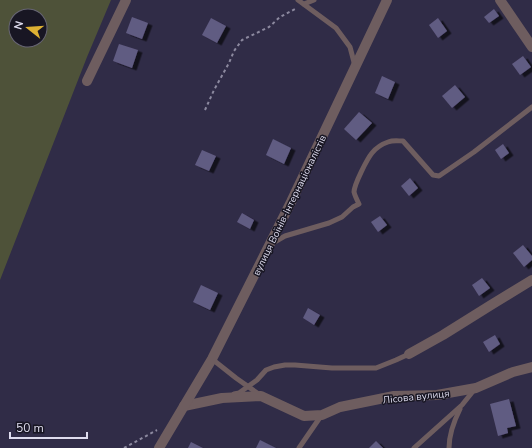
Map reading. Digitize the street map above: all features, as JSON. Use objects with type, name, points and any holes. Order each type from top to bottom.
[{"type":"street","points":[[87,81],[126,0]]},
{"type":"street","name":"вулиця Воїнів-Інтернаціоналістів","points":[[159,448],[212,359],[291,202],[387,0]]},
{"type":"street","points":[[500,0],[532,47]]},
{"type":"street","points":[[408,354],[443,335],[532,280]]},
{"type":"street","name":"Лісова вулиця","points":[[184,406],[222,398],[261,396],[304,416],[322,415],[340,406],[394,396],[437,395],[476,388],[513,372],[532,367]]},
{"type":"lane","points":[[298,0],[336,28],[350,47],[355,67]]},
{"type":"lane","points":[[304,4],[314,0]]},
{"type":"lane","points":[[270,244],[285,236],[329,223],[342,217],[353,207],[359,204],[354,194],[356,183],[372,153],[387,142],[395,140],[403,141],[433,175],[439,176],[474,152],[532,106]]},
{"type":"lane","points":[[222,398],[248,387],[266,370],[274,367],[295,365],[332,368],[376,368],[408,354]]},
{"type":"lane","points":[[212,359],[261,396]]},
{"type":"lane","points":[[414,448],[462,405],[476,388]]},
{"type":"lane","points":[[449,448],[449,440],[452,429],[462,405]]},
{"type":"lane","points":[[299,448],[322,415]]},
{"type":"path","points":[[205,110],[234,51],[242,40],[269,27],[280,18],[304,4]]},
{"type":"path","points":[[124,448],[157,430]]},
{"type":"green space","points":[[0,0],[111,0],[87,57],[0,280]]},
{"type":"building","points":[[494,9],[499,16],[489,23],[484,17]]},
{"type":"building","points":[[132,17],[148,23],[142,39],[126,33]]},
{"type":"building","points":[[211,18],[226,26],[217,43],[202,35]]},
{"type":"building","points":[[438,18],[447,31],[438,38],[429,25]]},
{"type":"building","points":[[119,44],[138,50],[132,68],[113,61]]},
{"type":"building","points":[[523,56],[531,67],[520,75],[512,64]]},
{"type":"building","points":[[382,76],[395,82],[388,99],[375,93]]},
{"type":"building","points":[[455,85],[465,97],[452,108],[442,96]]},
{"type":"building","points":[[359,112],[372,123],[356,140],[344,129]]},
{"type":"building","points":[[273,139],[291,148],[284,164],[266,155]]},
{"type":"building","points":[[503,144],[509,153],[501,159],[495,150]]},
{"type":"building","points":[[202,150],[216,156],[209,171],[195,165]]},
{"type":"building","points":[[410,178],[418,188],[409,196],[401,186]]},
{"type":"building","points":[[242,213],[254,220],[250,229],[237,222]]},
{"type":"building","points":[[380,216],[387,225],[378,232],[371,222]]},
{"type":"building","points":[[523,245],[532,256],[532,260],[524,267],[513,253]]},
{"type":"building","points":[[482,278],[490,288],[479,296],[472,285]]},
{"type":"building","points":[[201,285],[218,293],[210,310],[193,302]]},
{"type":"building","points":[[308,308],[320,315],[314,325],[303,318]]},
{"type":"building","points":[[495,335],[500,344],[489,352],[483,342]]},
{"type":"building","points":[[509,399],[516,426],[507,428],[508,433],[498,436],[490,404]]},
{"type":"building","points":[[260,440],[276,448],[256,448]]},
{"type":"building","points":[[376,441],[383,448],[369,448]]},
{"type":"building","points":[[191,442],[203,448],[188,448]]}]
